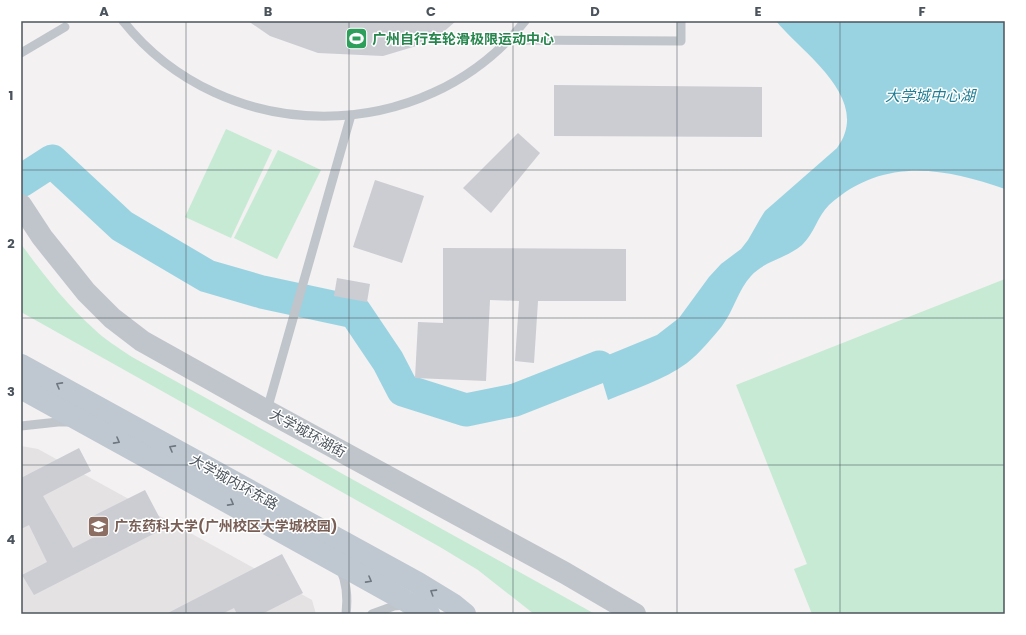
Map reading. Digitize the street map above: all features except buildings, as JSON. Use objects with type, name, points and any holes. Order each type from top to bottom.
[{"type":"main road","name":"大学城内环东路","points":[[21,365],[418,583],[466,614]]},
{"type":"main road","name":"大学城内环东路","points":[[21,388],[421,610]]},
{"type":"street","name":"大学城环湖街","points":[[21,205],[42,237],[86,292],[112,318],[142,341],[267,411],[565,573],[635,614]]},
{"type":"lane","points":[[123,21],[141,41],[166,63],[189,79],[223,96],[254,107],[281,113],[314,117],[351,116],[391,108],[432,93],[452,83],[493,55],[525,21]]},
{"type":"lane","points":[[508,40],[681,41],[681,21]]},
{"type":"lane","points":[[21,53],[65,27]]},
{"type":"lane","points":[[267,411],[351,116]]},
{"type":"lane","points":[[21,426],[58,422],[71,422],[88,425]]},
{"type":"lane","points":[[336,562],[346,586],[346,614]]},
{"type":"lane","points":[[372,614],[394,606],[421,610]]},
{"type":"shaded area","name":"广东药科大学(广州校区大学城校园)","points":[[21,446],[38,449],[312,600],[316,614],[21,614]]},
{"type":"green space","points":[[226,129],[272,150],[231,238],[185,217]]},
{"type":"green space","points":[[278,150],[321,170],[277,259],[234,238]]},
{"type":"green space","points":[[21,244],[64,299],[103,337],[132,357],[595,614],[534,614],[478,570],[440,547],[21,312]]},
{"type":"green space","points":[[1005,279],[1005,614],[812,614],[794,569],[807,564],[736,385]]},
{"type":"water","name":"大学城中心湖","points":[[776,21],[1005,21],[1005,189],[959,175],[914,171],[892,173],[870,179],[849,190],[829,205],[821,215],[810,236],[802,245],[790,253],[762,267],[751,276],[743,287],[722,326],[692,359],[678,369],[649,384],[608,400],[596,360],[657,335],[679,318],[709,277],[721,264],[741,249],[765,211],[837,148],[846,130],[846,112],[841,95],[830,78],[817,63]]},
{"type":"waterway","points":[[21,181],[52,161],[122,226],[207,276],[262,292],[355,312],[388,361],[403,390],[466,410],[515,400],[599,367]]},
{"type":"place","name":"广州自行车轮滑极限运动中心","points":[[356,39]]},
{"type":"place","name":"广东药科大学(广州校区大学城校园)","points":[[99,526]]}]
